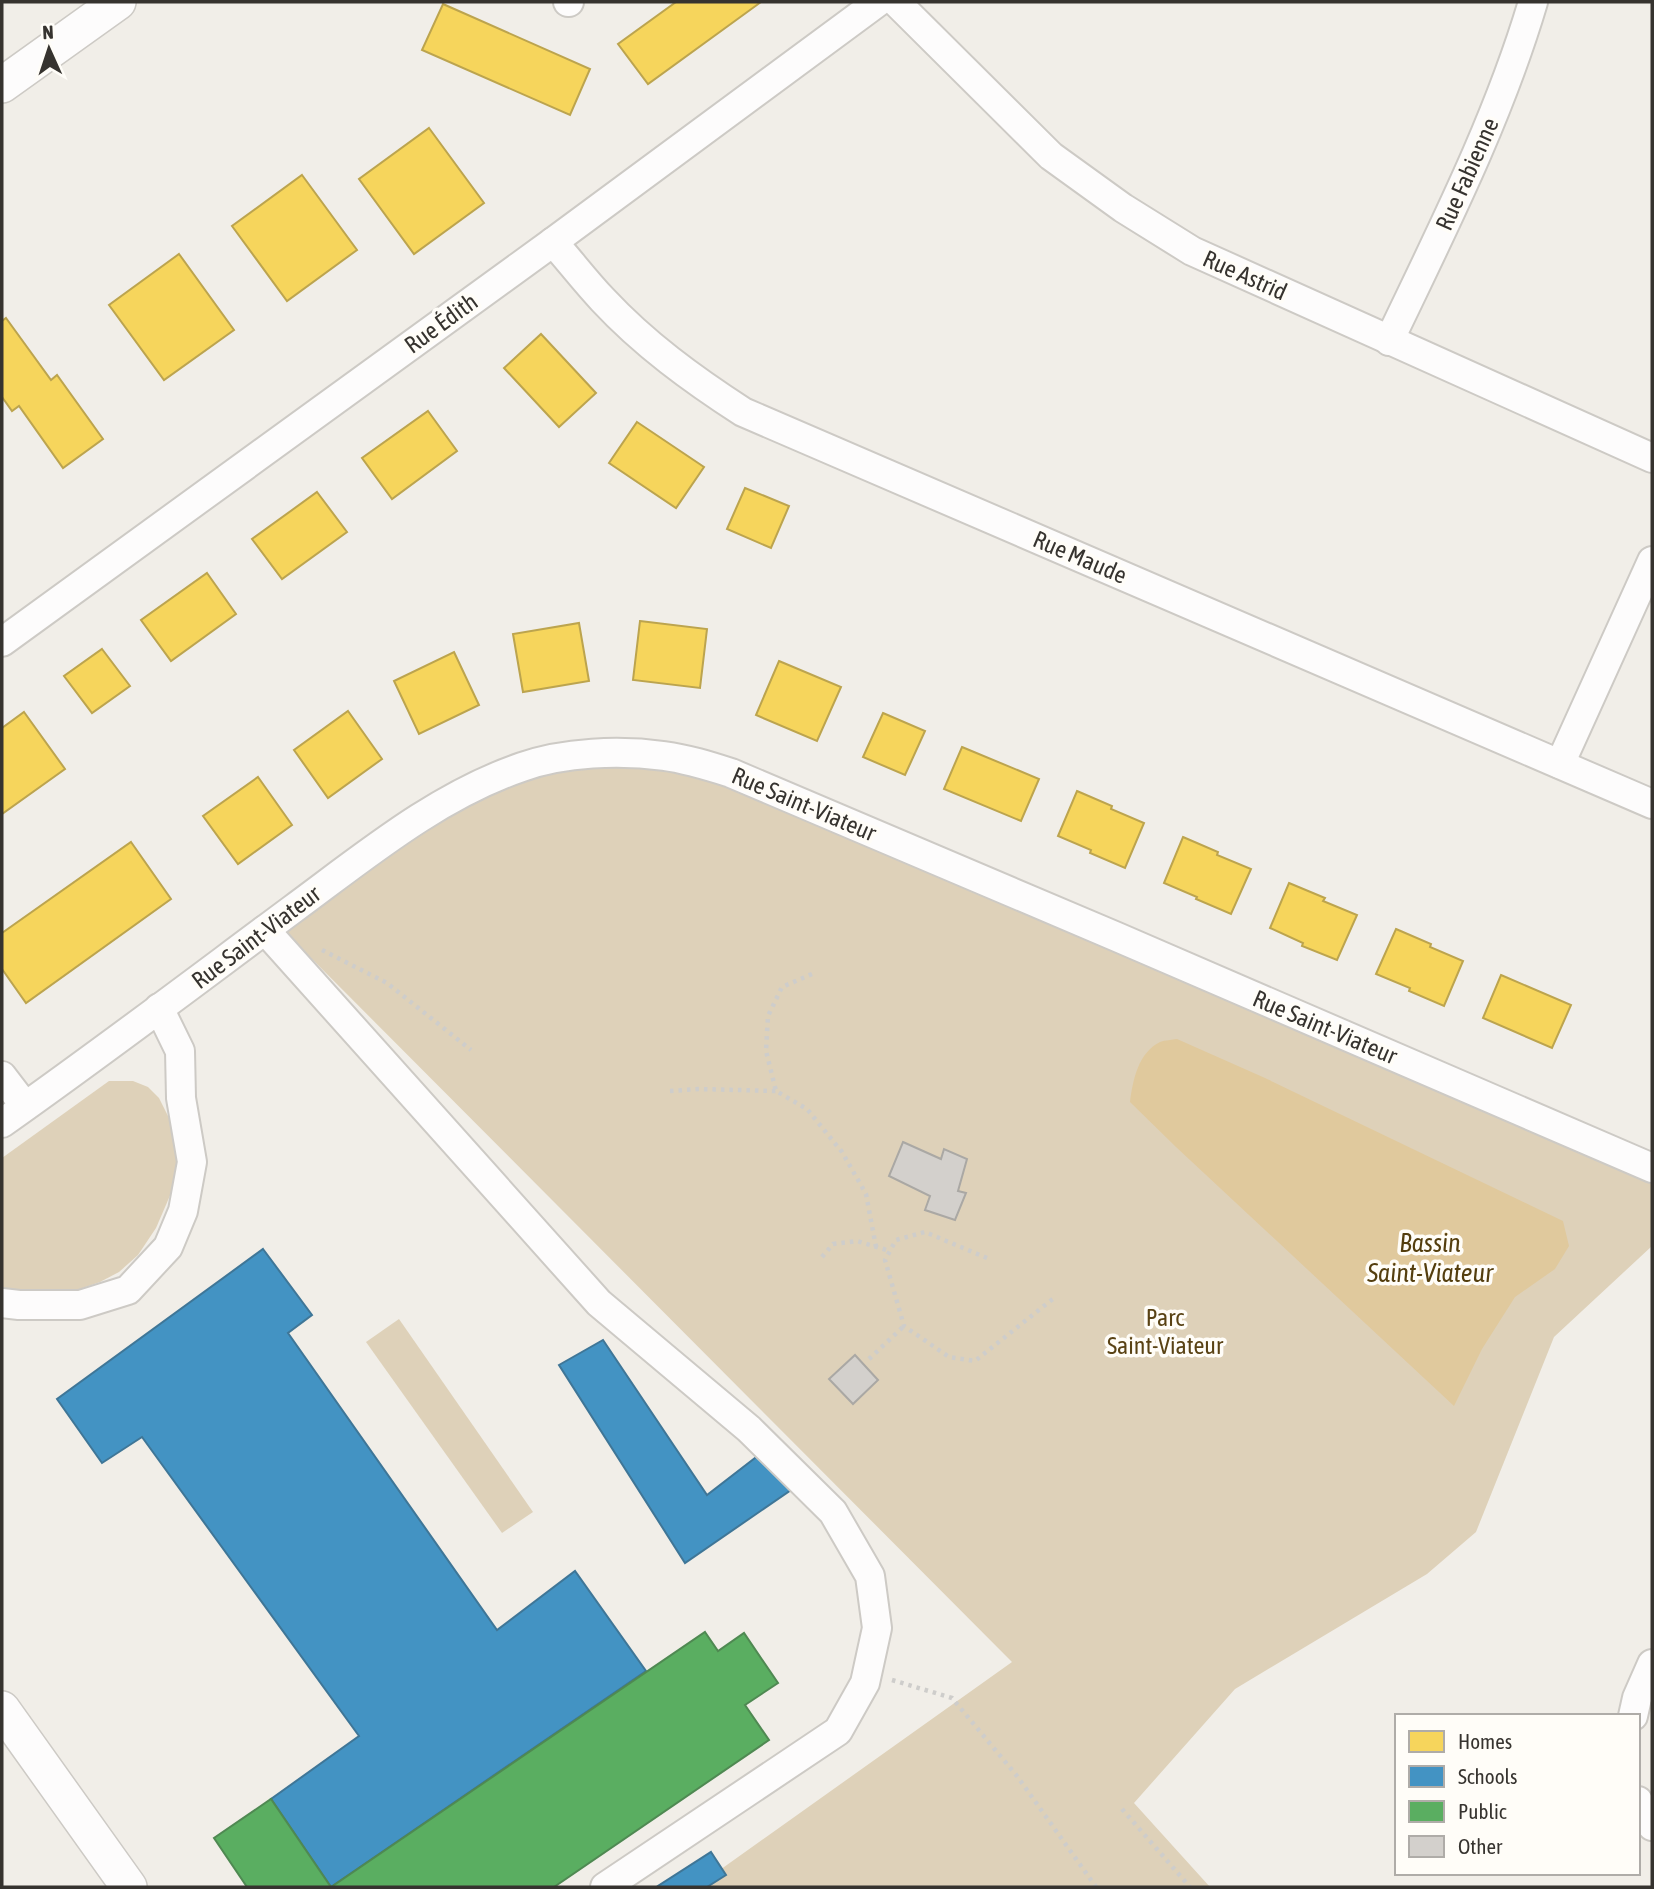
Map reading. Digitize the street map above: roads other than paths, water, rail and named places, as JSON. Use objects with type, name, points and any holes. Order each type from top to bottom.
[{"type":"main road","points":[[2,85],[118,2]]},
{"type":"main road","points":[[2,1709],[129,1887]]},
{"type":"street","name":"Rue Édith","points":[[2,642],[878,2]]},
{"type":"street","name":"Rue Astrid","points":[[896,2],[1051,156],[1123,208],[1192,251],[1652,458]]},
{"type":"street","name":"Rue Fabienne","points":[[1389,341],[1480,150],[1521,43],[1533,2]]},
{"type":"street","name":"Rue Maude","points":[[553,242],[603,300],[654,348],[697,382],[743,412],[1652,804]]},
{"type":"street","points":[[1560,764],[1652,561]]},
{"type":"street","name":"Rue Saint-Viateur","points":[[2,1123],[393,836],[462,793],[523,766],[601,753],[664,756],[697,762],[731,773],[1652,1168]]},
{"type":"street","points":[[265,930],[599,1303],[749,1429],[833,1512],[870,1576],[877,1628],[865,1683],[838,1731],[605,1887]]},
{"type":"street","points":[[2,1303],[80,1305],[128,1290],[168,1247],[183,1211],[192,1162],[181,1098],[180,1051],[159,1008]]},
{"type":"street","points":[[2,1076],[25,1106]]},
{"type":"street","points":[[1633,1714],[1637,1698],[1652,1664]]},
{"type":"street","points":[[1640,1805],[1652,1826]]},
{"type":"water","name":"Bassin Saint-Viateur","points":[[1177,1039],[1265,1078],[1563,1221],[1569,1246],[1555,1269],[1515,1297],[1482,1349],[1454,1406],[1130,1102],[1135,1076],[1146,1053],[1160,1042]]},
{"type":"park label","name":"Parc Saint-Viateur","points":[[1165,1331]]}]
